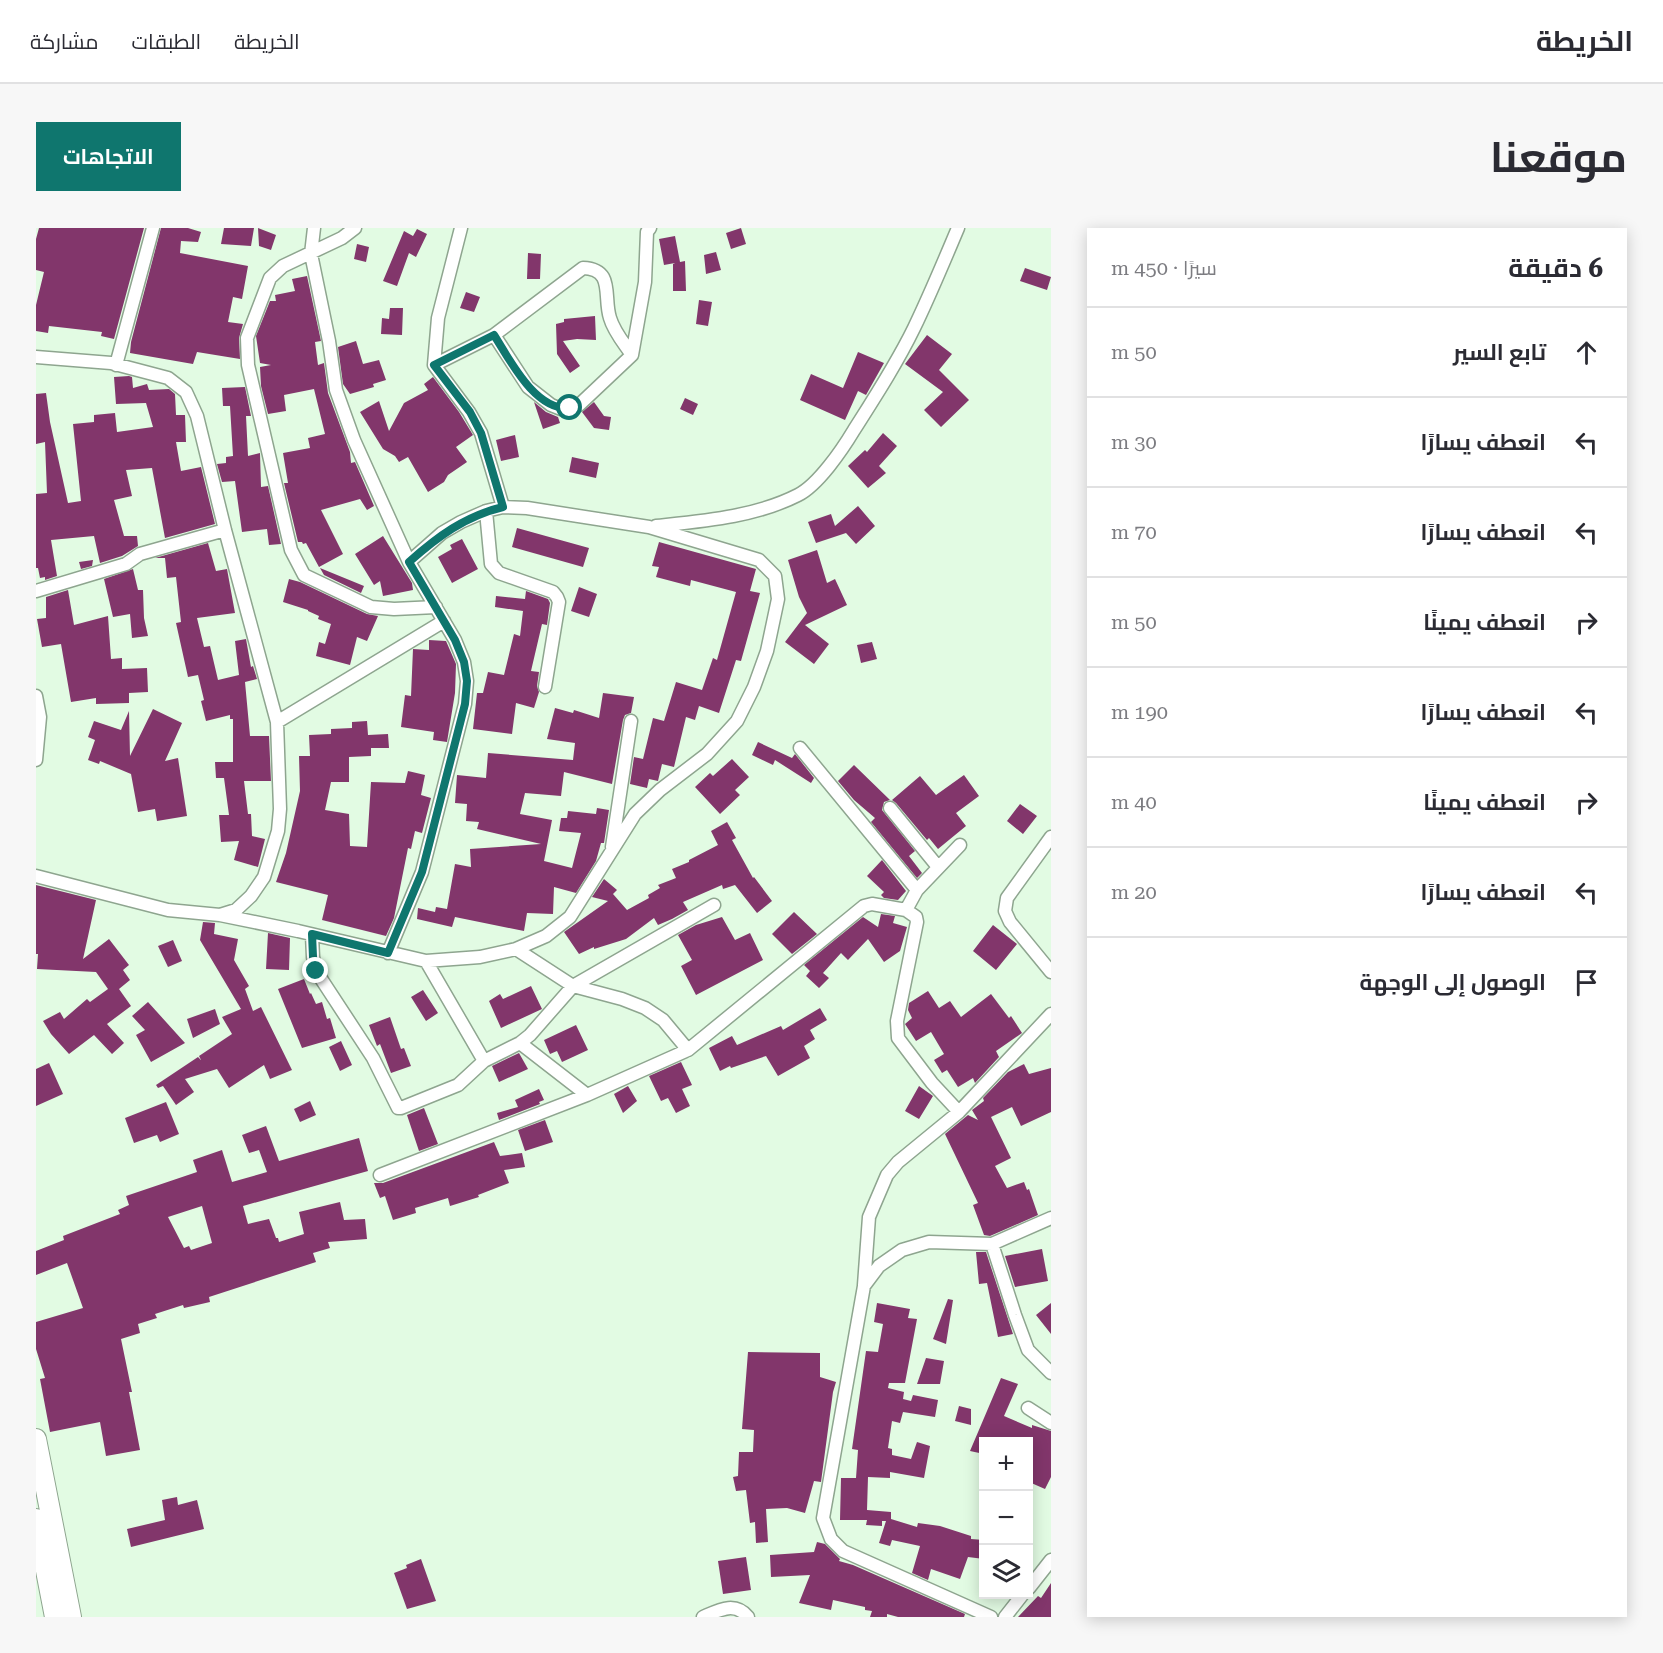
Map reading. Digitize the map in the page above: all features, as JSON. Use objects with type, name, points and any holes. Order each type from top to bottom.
[{"type":"main road","points":[[36,1439],[43,1501],[43,1526],[56,1617]]},
{"type":"main road","points":[[43,1526],[71,1617]]},
{"type":"street","points":[[116,364],[153,228]]},
{"type":"street","points":[[314,228],[311,254],[329,341],[336,390],[354,440],[409,562],[444,621],[464,662],[467,681],[465,704],[422,872],[388,953]]},
{"type":"street","points":[[355,228],[342,238],[284,266],[270,278],[247,338],[248,365],[291,550],[304,575],[371,606],[394,609],[436,608]]},
{"type":"street","points":[[461,228],[438,318],[434,365],[470,412],[481,433],[503,507]]},
{"type":"street","points":[[494,335],[528,387],[551,405],[561,409],[579,405],[632,354],[645,282],[647,232],[650,228]]},
{"type":"street","points":[[649,527],[705,520],[769,507],[800,494],[822,474],[866,412],[914,330],[958,228]]},
{"type":"street","points":[[434,365],[494,335],[583,268],[600,271],[605,280],[609,316],[614,328],[632,354]]},
{"type":"street","points":[[36,357],[116,364],[168,378],[186,392],[197,416],[225,530],[278,722],[280,809],[278,831],[264,877],[251,896],[236,910],[220,915]]},
{"type":"street","points":[[36,876],[168,910],[220,915],[426,961],[480,957],[516,949],[546,936],[570,917],[635,814],[660,790],[707,754],[737,721],[754,687],[767,651],[778,599],[775,576],[759,560],[649,527],[527,508],[503,507],[486,511],[442,533],[409,562]]},
{"type":"street","points":[[486,511],[491,564],[499,573],[553,592],[559,602],[545,687]]},
{"type":"street","points":[[36,591],[126,564],[140,554],[225,530]]},
{"type":"street","points":[[278,722],[444,621]]},
{"type":"street","points":[[36,698],[40,717],[36,760]]},
{"type":"street","points":[[612,851],[631,721]]},
{"type":"street","points":[[800,748],[917,890]]},
{"type":"street","points":[[890,808],[938,867]]},
{"type":"street","points":[[1051,837],[1007,898],[1005,911],[1010,922],[1051,972]]},
{"type":"street","points":[[906,910],[917,890],[960,845]]},
{"type":"street","points":[[380,1175],[587,1095],[688,1050],[864,906],[872,904],[906,910],[916,917],[917,922],[897,1021],[898,1038],[932,1083],[959,1112]]},
{"type":"street","points":[[312,934],[316,971],[373,1058],[398,1108],[402,1108],[458,1085],[484,1061],[520,1043],[530,1035],[573,986],[714,905]]},
{"type":"street","points":[[516,949],[573,986],[622,999],[645,1008],[663,1020],[688,1050]]},
{"type":"street","points":[[426,961],[484,1061]]},
{"type":"street","points":[[991,1617],[843,1551],[831,1539],[823,1518],[864,1286],[869,1218],[887,1175],[898,1162],[959,1112],[1051,1014]]},
{"type":"street","points":[[520,1043],[587,1095]]},
{"type":"street","points":[[864,1286],[879,1266],[902,1250],[929,1242],[993,1244],[1049,1223]]},
{"type":"street","points":[[993,1244],[1028,1350],[1051,1373]]},
{"type":"street","points":[[1028,1408],[1051,1423]]},
{"type":"street","points":[[1033,1583],[1051,1560]]},
{"type":"street","points":[[1005,1617],[1019,1599]]},
{"type":"street","points":[[703,1617],[731,1607],[742,1610],[748,1617]]},
{"type":"building","points":[[39,228],[144,228],[114,339],[101,336],[102,332],[49,326],[48,333],[36,331],[36,305],[44,272],[36,270],[36,239]]},
{"type":"building","points":[[161,228],[188,228],[201,232],[198,242],[181,241],[180,253],[248,266],[242,299],[233,297],[228,322],[243,324],[239,338],[240,359],[197,352],[193,364],[130,353]]},
{"type":"building","points":[[224,228],[254,228],[251,246],[221,244]]},
{"type":"building","points":[[258,228],[276,235],[271,250],[259,246]]},
{"type":"building","points":[[741,228],[746,244],[731,249],[726,233]]},
{"type":"building","points":[[417,229],[427,234],[416,257],[409,253],[397,286],[383,281],[404,231],[413,236]]},
{"type":"building","points":[[675,236],[680,262],[685,261],[686,291],[673,291],[673,264],[675,263],[664,265],[659,239]]},
{"type":"building","points":[[357,244],[369,247],[366,262],[354,259]]},
{"type":"building","points":[[716,252],[721,270],[706,274],[704,255]]},
{"type":"building","points":[[528,253],[541,254],[540,279],[527,279]]},
{"type":"building","points":[[1025,268],[1051,277],[1047,290],[1020,281]]},
{"type":"building","points":[[307,276],[321,341],[315,342],[318,365],[324,363],[328,393],[350,452],[351,463],[355,462],[374,506],[367,510],[360,499],[321,510],[343,554],[319,567],[306,543],[298,542],[284,483],[288,483],[283,453],[310,448],[308,438],[325,434],[314,389],[284,395],[286,411],[268,414],[261,386],[260,367],[271,365],[260,363],[256,336],[270,301],[276,301],[275,295],[295,291],[292,279]]},
{"type":"building","points":[[466,292],[480,297],[474,312],[460,308]]},
{"type":"building","points":[[699,300],[712,302],[708,326],[696,324]]},
{"type":"building","points":[[390,308],[403,308],[402,335],[381,334],[382,318],[389,319]]},
{"type":"building","points":[[595,316],[596,340],[563,341],[580,366],[570,373],[557,354],[556,324],[564,322],[564,319]]},
{"type":"building","points":[[927,335],[952,354],[939,370],[969,400],[941,427],[924,410],[943,392],[905,364]]},
{"type":"building","points":[[356,341],[363,364],[379,360],[386,380],[373,384],[374,387],[350,394],[343,384],[338,347]]},
{"type":"building","points":[[858,352],[884,363],[866,395],[858,391],[845,420],[800,400],[811,374],[843,388]]},
{"type":"building","points":[[114,377],[132,377],[133,388],[147,384],[149,390],[169,389],[175,394],[176,415],[185,415],[186,442],[176,442],[181,471],[201,467],[215,524],[165,538],[152,468],[126,470],[132,496],[114,500],[124,536],[137,536],[138,546],[122,556],[100,563],[94,536],[51,540],[57,576],[45,580],[45,577],[40,578],[38,568],[36,568],[36,494],[47,493],[45,442],[36,444],[36,394],[46,393],[68,503],[81,501],[73,424],[94,422],[94,415],[115,413],[117,432],[153,427],[146,403],[116,404]]},
{"type":"building","points":[[433,377],[473,435],[456,447],[467,462],[448,475],[444,482],[428,492],[408,457],[399,462],[395,456],[383,449],[360,412],[379,401],[389,431],[404,403],[428,390],[424,384]]},
{"type":"building","points":[[245,387],[251,416],[246,416],[248,456],[260,453],[261,487],[268,486],[281,544],[269,545],[267,529],[242,532],[235,481],[222,482],[217,464],[226,463],[226,457],[233,456],[230,406],[223,406],[222,388]]},
{"type":"building","points":[[685,398],[698,404],[693,415],[680,409]]},
{"type":"building","points":[[534,402],[546,412],[558,417],[560,423],[543,429]]},
{"type":"building","points":[[594,402],[604,416],[611,417],[609,430],[594,428],[582,412]]},
{"type":"building","points":[[883,433],[897,446],[879,466],[886,473],[868,488],[848,466],[865,450],[867,452]]},
{"type":"building","points":[[515,435],[519,457],[501,461],[496,440]]},
{"type":"building","points":[[572,457],[599,463],[596,478],[569,472]]},
{"type":"building","points":[[858,506],[875,526],[856,544],[846,533],[816,543],[808,522],[831,514],[835,526]]},
{"type":"building","points":[[517,528],[589,548],[583,567],[512,547]]},
{"type":"building","points":[[383,536],[412,583],[413,590],[383,596],[380,581],[374,585],[355,554]]},
{"type":"building","points":[[462,539],[478,569],[452,583],[438,557],[452,549],[450,545]]},
{"type":"building","points":[[659,542],[756,569],[750,591],[760,593],[741,661],[736,660],[719,713],[699,706],[695,720],[686,717],[674,767],[662,764],[658,781],[649,779],[647,788],[630,784],[634,757],[643,759],[653,718],[664,721],[676,682],[702,690],[713,658],[717,660],[736,592],[691,580],[690,586],[656,577],[659,567],[652,566]]},
{"type":"building","points":[[208,543],[216,571],[227,569],[235,613],[197,618],[204,647],[210,646],[218,680],[239,675],[235,641],[246,639],[251,667],[253,666],[257,679],[245,682],[250,736],[269,736],[271,781],[244,781],[248,814],[251,814],[252,836],[265,839],[258,867],[234,860],[239,841],[221,842],[219,815],[229,815],[224,778],[216,778],[215,762],[233,762],[233,719],[230,719],[230,715],[206,721],[198,675],[188,677],[176,623],[181,622],[176,577],[167,578],[165,558],[155,558]]},
{"type":"building","points":[[817,550],[827,583],[835,579],[847,605],[805,625],[829,644],[814,664],[785,642],[807,613],[799,597],[788,560]]},
{"type":"building","points":[[93,560],[92,566],[81,569],[79,562]]},
{"type":"building","points":[[320,568],[364,586],[361,593],[324,575]]},
{"type":"building","points":[[133,569],[138,590],[143,590],[144,618],[148,636],[132,638],[130,614],[113,617],[104,579]]},
{"type":"building","points":[[289,579],[367,614],[378,616],[367,641],[357,637],[350,665],[316,656],[319,642],[325,644],[331,624],[318,619],[319,616],[308,610],[283,602]]},
{"type":"building","points":[[579,587],[597,594],[589,617],[571,611]]},
{"type":"building","points":[[68,590],[74,625],[108,616],[111,659],[122,658],[122,669],[147,668],[148,692],[129,693],[129,703],[96,704],[96,698],[71,702],[61,644],[42,647],[37,619],[46,618],[46,597]]},
{"type":"building","points":[[526,591],[548,599],[550,603],[547,625],[542,624],[531,671],[539,672],[537,686],[539,692],[534,708],[516,703],[512,734],[473,729],[477,693],[483,693],[488,672],[504,675],[514,634],[520,636],[523,611],[495,607],[496,596],[525,599]]},
{"type":"building","points":[[429,640],[446,641],[456,664],[455,693],[447,742],[433,740],[434,732],[401,727],[405,695],[411,696],[413,649],[429,650]]},
{"type":"building","points":[[872,642],[877,659],[861,663],[857,645]]},
{"type":"building","points":[[603,693],[634,697],[631,713],[625,715],[623,720],[612,784],[564,772],[561,796],[525,793],[520,814],[552,820],[544,861],[572,868],[581,833],[559,831],[561,818],[567,818],[568,811],[596,814],[597,808],[609,810],[604,843],[601,843],[596,861],[576,893],[554,887],[553,914],[527,913],[524,931],[455,917],[452,927],[417,919],[418,908],[435,912],[436,907],[447,909],[455,864],[471,867],[470,849],[541,844],[477,829],[479,822],[466,821],[467,804],[455,803],[457,775],[486,778],[488,753],[573,760],[575,743],[547,739],[555,708],[573,713],[574,710],[599,718]]},
{"type":"building","points":[[153,709],[182,723],[165,761],[178,758],[187,816],[157,821],[155,809],[138,812],[131,774],[100,761],[99,764],[88,760],[95,740],[88,737],[94,721],[121,730],[129,711],[130,756]]},
{"type":"building","points":[[367,721],[368,735],[388,734],[389,748],[371,748],[371,756],[349,757],[349,782],[331,782],[325,810],[349,814],[350,846],[367,847],[371,782],[405,783],[408,771],[425,775],[421,795],[431,798],[422,833],[415,831],[411,849],[408,848],[394,918],[386,936],[322,920],[328,895],[276,882],[286,853],[300,791],[299,756],[310,756],[309,735],[331,734],[331,729],[352,728],[352,722]]},
{"type":"building","points":[[758,742],[792,758],[795,754],[814,778],[811,783],[775,760],[773,765],[752,755]]},
{"type":"building","points":[[732,759],[749,777],[735,790],[740,795],[720,814],[695,787],[710,773],[713,776]]},
{"type":"building","points":[[854,765],[890,800],[884,802],[882,810],[915,851],[909,856],[922,873],[917,878],[871,822],[875,818],[854,800],[838,781]]},
{"type":"building","points":[[964,775],[979,796],[956,813],[966,826],[938,849],[929,838],[927,840],[892,800],[920,776],[936,795]]},
{"type":"building","points":[[1020,804],[1037,816],[1023,834],[1007,821]]},
{"type":"building","points":[[727,822],[736,838],[732,840],[753,878],[772,901],[757,913],[735,885],[723,889],[722,885],[683,902],[688,910],[672,919],[658,925],[654,918],[626,939],[594,949],[594,947],[579,954],[564,932],[608,901],[592,897],[604,879],[617,890],[613,894],[627,910],[649,898],[648,895],[660,888],[658,885],[676,878],[672,869],[718,845],[711,831]]},
{"type":"building","points":[[882,860],[906,891],[898,900],[884,898],[881,895],[884,892],[867,876]]},
{"type":"building","points":[[36,885],[96,900],[83,959],[109,939],[129,965],[123,970],[130,980],[119,989],[131,1006],[107,1024],[124,1043],[112,1054],[94,1035],[69,1054],[43,1021],[60,1012],[64,1019],[87,999],[90,1002],[108,989],[96,972],[37,969]]},
{"type":"building","points":[[794,912],[817,934],[792,954],[772,934]]},
{"type":"building","points":[[881,914],[895,916],[893,923],[907,927],[900,951],[884,962],[868,939],[848,960],[841,953],[823,973],[829,978],[819,988],[806,976],[810,971],[804,965],[863,917],[878,927]]},
{"type":"building","points":[[722,917],[735,940],[750,933],[763,960],[696,995],[681,966],[692,960],[678,935],[696,925]]},
{"type":"building","points":[[203,922],[215,923],[214,934],[238,939],[234,960],[249,986],[245,989],[253,1011],[261,1007],[292,1070],[270,1079],[264,1065],[229,1088],[217,1069],[185,1079],[194,1092],[176,1105],[163,1086],[158,1088],[156,1085],[198,1057],[201,1060],[199,1056],[232,1034],[222,1017],[241,1009],[200,940]]},
{"type":"building","points":[[993,925],[1017,944],[996,970],[973,951]]},
{"type":"building","points":[[268,933],[290,938],[289,970],[266,969]]},
{"type":"building","points":[[173,940],[182,961],[168,967],[158,946]]},
{"type":"building","points":[[304,979],[316,1004],[322,1002],[336,1038],[302,1048],[278,989]]},
{"type":"building","points":[[531,986],[542,1009],[501,1028],[489,1001],[500,994],[503,999]]},
{"type":"building","points":[[423,990],[438,1013],[426,1021],[411,997]]},
{"type":"building","points":[[928,991],[939,1008],[950,1001],[961,1017],[991,994],[1009,1018],[1011,1016],[1022,1033],[996,1051],[999,1057],[975,1083],[973,1078],[958,1087],[947,1070],[942,1073],[934,1060],[944,1054],[931,1032],[916,1041],[905,1024],[912,1018],[908,1010],[909,1003]]},
{"type":"building","points":[[148,1002],[185,1043],[151,1062],[136,1035],[145,1030],[132,1016]]},
{"type":"building","points":[[820,1008],[827,1020],[810,1030],[815,1039],[804,1046],[810,1058],[778,1076],[766,1056],[720,1071],[709,1048],[732,1036],[737,1045],[781,1026],[783,1030]]},
{"type":"building","points":[[215,1009],[220,1024],[193,1038],[187,1019]]},
{"type":"building","points":[[390,1017],[401,1049],[404,1048],[411,1066],[391,1073],[380,1044],[377,1046],[369,1025]]},
{"type":"building","points":[[576,1025],[588,1050],[562,1062],[557,1051],[550,1054],[544,1040]]},
{"type":"building","points":[[341,1041],[352,1065],[340,1071],[329,1047]]},
{"type":"building","points":[[519,1053],[528,1069],[499,1082],[492,1066]]},
{"type":"building","points":[[681,1062],[692,1085],[682,1089],[690,1106],[676,1113],[668,1098],[661,1101],[649,1076]]},
{"type":"building","points":[[49,1063],[63,1094],[36,1106],[36,1069]]},
{"type":"building","points":[[1024,1064],[1029,1074],[1051,1068],[1051,1112],[1021,1126],[1012,1107],[991,1117],[1011,1158],[995,1166],[1007,1188],[1024,1182],[1027,1190],[1029,1189],[1038,1215],[990,1236],[984,1235],[973,1205],[978,1203],[945,1134],[968,1115],[978,1120],[972,1110],[984,1101],[983,1098],[1008,1072]]},
{"type":"building","points":[[628,1086],[637,1101],[623,1113],[614,1094]]},
{"type":"building","points":[[919,1086],[933,1096],[919,1119],[905,1111]]},
{"type":"building","points":[[539,1089],[544,1100],[539,1102],[540,1104],[499,1120],[497,1113],[518,1107],[515,1100]]},
{"type":"building","points":[[310,1101],[316,1115],[300,1122],[294,1109]]},
{"type":"building","points":[[166,1102],[179,1134],[160,1142],[157,1135],[134,1143],[125,1118]]},
{"type":"building","points":[[424,1108],[438,1144],[419,1151],[407,1115]]},
{"type":"building","points":[[545,1120],[553,1142],[525,1151],[518,1130]]},
{"type":"building","points":[[266,1126],[279,1161],[359,1138],[368,1171],[243,1206],[248,1224],[269,1219],[279,1242],[304,1234],[299,1212],[340,1202],[344,1220],[365,1219],[367,1239],[328,1242],[330,1248],[313,1253],[316,1262],[209,1297],[210,1302],[184,1308],[183,1305],[155,1314],[157,1318],[138,1324],[140,1333],[121,1339],[132,1392],[129,1392],[140,1450],[106,1456],[100,1422],[50,1432],[40,1379],[45,1378],[36,1349],[36,1322],[83,1308],[67,1263],[36,1275],[36,1251],[64,1240],[63,1236],[120,1214],[118,1210],[129,1205],[126,1196],[197,1172],[193,1160],[222,1150],[232,1182],[267,1172],[259,1150],[249,1153],[242,1135]],"holes":[[[202,1206],[212,1243],[191,1250],[189,1246],[184,1248],[168,1217]]]},
{"type":"building","points":[[494,1142],[500,1156],[522,1153],[525,1167],[504,1170],[509,1183],[478,1195],[479,1197],[450,1206],[448,1198],[415,1208],[416,1213],[393,1220],[385,1196],[380,1198],[374,1183],[383,1183]]},
{"type":"building","points":[[1042,1249],[1048,1281],[1015,1287],[1005,1256]]},
{"type":"building","points":[[976,1252],[986,1252],[1013,1334],[998,1337],[987,1283],[979,1284]]},
{"type":"building","points":[[948,1299],[953,1300],[946,1344],[933,1339]]},
{"type":"building","points":[[877,1303],[910,1309],[908,1318],[917,1319],[905,1383],[889,1383],[888,1388],[904,1392],[903,1399],[911,1401],[913,1395],[938,1400],[935,1417],[903,1412],[900,1423],[892,1421],[888,1448],[892,1449],[892,1455],[911,1459],[917,1442],[930,1446],[924,1478],[890,1472],[890,1478],[868,1477],[867,1510],[891,1512],[891,1519],[917,1527],[918,1523],[940,1526],[971,1536],[971,1539],[979,1540],[979,1558],[968,1557],[960,1579],[931,1569],[928,1580],[912,1573],[920,1546],[892,1540],[890,1546],[879,1543],[886,1521],[882,1521],[882,1526],[866,1525],[867,1520],[840,1520],[841,1478],[856,1478],[858,1450],[852,1449],[866,1351],[878,1352],[883,1324],[874,1322]]},
{"type":"building","points":[[1051,1303],[1051,1334],[1036,1315]]},
{"type":"building","points":[[748,1352],[820,1353],[820,1377],[836,1382],[821,1482],[814,1481],[805,1513],[787,1508],[766,1509],[768,1542],[756,1543],[755,1522],[750,1523],[746,1490],[736,1491],[733,1477],[738,1476],[739,1452],[753,1452],[754,1430],[742,1429]]},
{"type":"building","points":[[926,1358],[944,1361],[940,1384],[917,1384]]},
{"type":"building","points":[[1001,1378],[1018,1384],[1004,1416],[1032,1428],[1032,1425],[1051,1431],[1051,1477],[1045,1489],[1033,1484],[1033,1437],[979,1437],[979,1453],[970,1451]]},
{"type":"building","points":[[959,1406],[971,1409],[971,1425],[955,1421]]},
{"type":"building","points":[[177,1497],[178,1505],[197,1500],[204,1529],[131,1547],[127,1529],[165,1520],[162,1500]]},
{"type":"building","points":[[817,1542],[825,1544],[840,1559],[839,1561],[965,1614],[964,1617],[898,1617],[887,1614],[887,1617],[870,1617],[872,1611],[865,1610],[865,1607],[833,1600],[831,1610],[799,1603],[810,1575],[771,1577],[770,1555],[814,1552]]},
{"type":"building","points":[[746,1557],[751,1590],[723,1594],[718,1561]]},
{"type":"building","points":[[421,1559],[436,1601],[407,1609],[394,1573]]},
{"type":"building","points":[[1051,1583],[1051,1617],[1018,1617],[1038,1596],[1041,1598]]},
{"type":"route","points":[[316,971],[312,934],[388,953],[422,872],[465,704],[467,681],[464,662],[455,640],[409,562],[442,533],[486,511],[503,507],[481,433],[470,412],[434,365],[494,335],[528,387],[551,405],[561,409],[570,408]]}]
